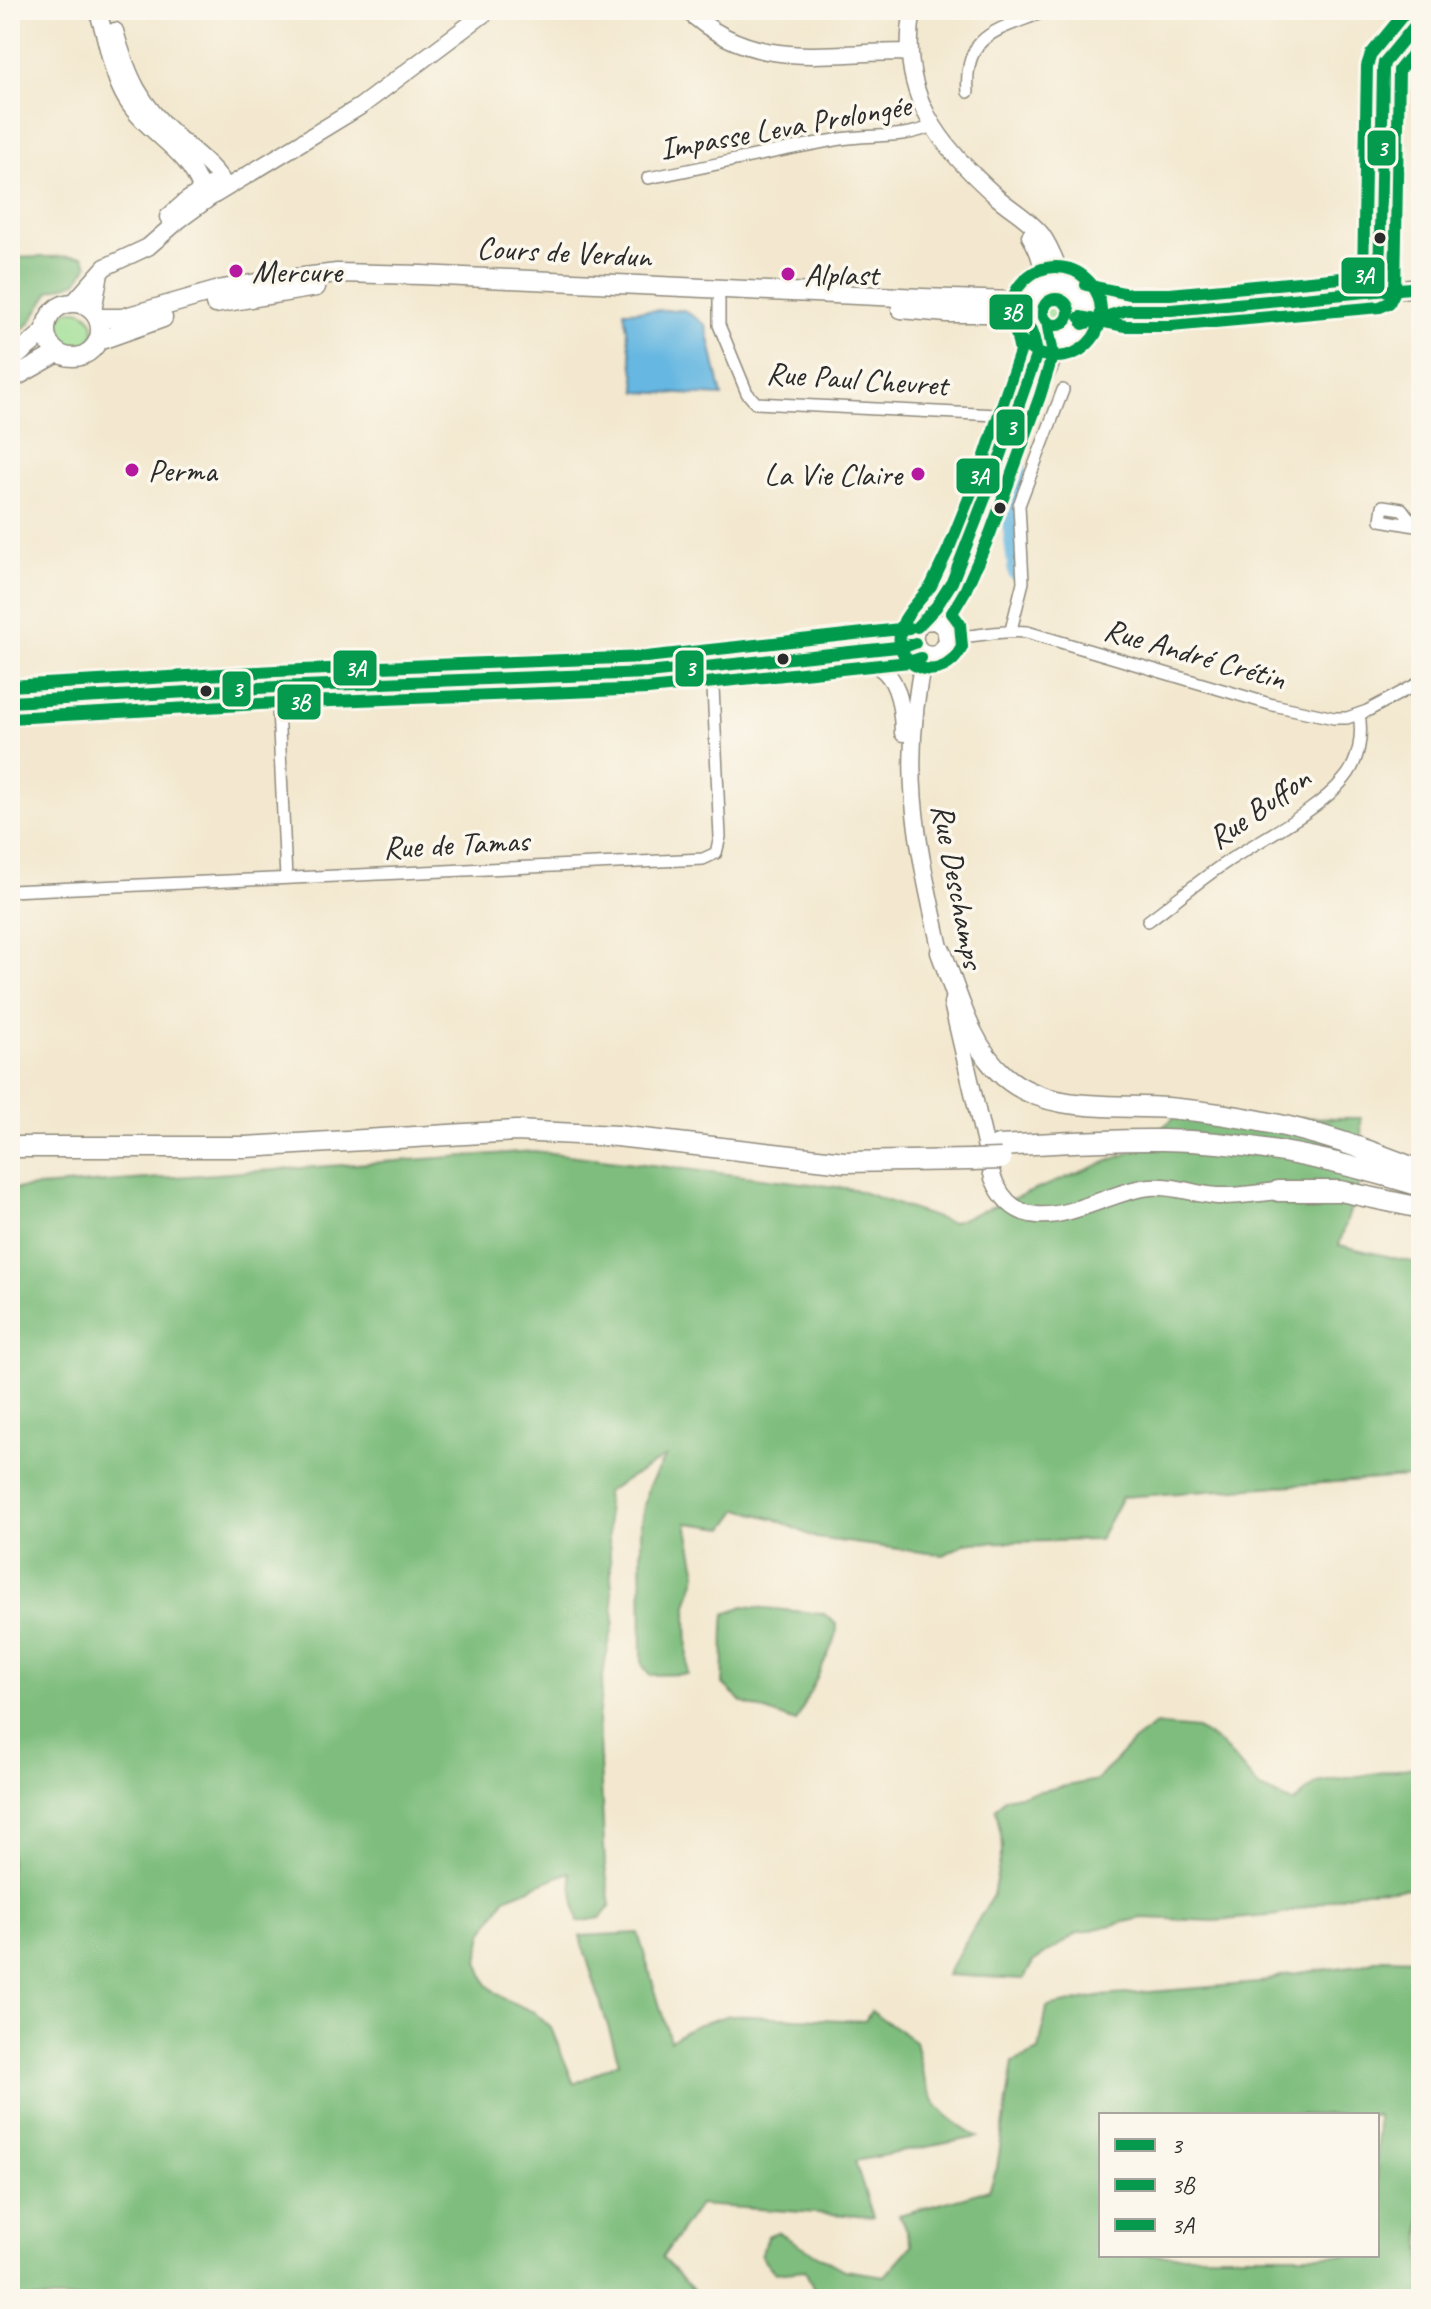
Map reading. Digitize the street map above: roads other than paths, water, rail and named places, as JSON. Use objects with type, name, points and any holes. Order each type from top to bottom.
[{"type":"highway","points":[[941,952],[975,1039],[1003,1075],[1028,1092],[1065,1103],[1170,1108],[1271,1123],[1358,1147],[1421,1171]]},
{"type":"highway","points":[[10,1134],[230,1134],[546,1118],[638,1125],[825,1148],[970,1154]]},
{"type":"highway","points":[[10,1147],[246,1147],[516,1131],[617,1136],[844,1162],[1000,1152],[1120,1140],[1218,1143],[1308,1156],[1421,1186]]},
{"type":"highway","points":[[1000,1152],[1216,1156],[1309,1169],[1421,1199]]},
{"type":"highway","points":[[1278,1191],[1340,1191],[1421,1208]]},
{"type":"main road","points":[[97,10],[120,88],[127,101],[151,129],[191,165],[201,189]]},
{"type":"main road","points":[[109,10],[137,93]]},
{"type":"main road","points":[[73,303],[109,264],[148,247],[179,220],[361,106],[489,10]]},
{"type":"main road","points":[[687,10],[719,35],[762,51],[801,55],[910,52]]},
{"type":"main road","points":[[913,10],[910,52],[914,79],[927,115],[958,162],[1041,234],[1065,284]]},
{"type":"main road","points":[[109,51],[114,52],[125,81],[180,140]]},
{"type":"main road","points":[[151,129],[158,127],[180,140],[204,158],[221,179]]},
{"type":"main road","points":[[133,255],[178,207],[201,189],[270,161]]},
{"type":"main road","points":[[179,220],[187,207],[214,188],[221,179]]},
{"type":"main road","points":[[1010,209],[1039,251],[1043,268],[1027,312],[1037,353],[1017,416],[953,579],[944,597],[914,634],[920,648],[930,654],[942,649],[1025,420],[1058,348],[1083,324],[1127,310]]},
{"type":"main road","points":[[95,315],[101,271]]},
{"type":"main road","name":"Cours de Verdun","points":[[95,315],[122,318],[223,289],[337,273],[1013,301],[1036,291]]},
{"type":"main road","points":[[98,341],[195,309],[314,287],[324,279],[408,278]]},
{"type":"main road","name":"Cours de Verdun","points":[[408,278],[459,287],[947,313],[1011,313],[1030,326]]},
{"type":"main road","points":[[459,287],[467,282],[509,279]]},
{"type":"main road","points":[[1036,291],[1055,283],[1073,288],[1083,301],[1086,314],[1083,324]]},
{"type":"main road","points":[[1083,301],[1127,310],[1193,308],[1421,287]]},
{"type":"main road","points":[[79,303],[95,315],[100,326],[98,341],[91,352],[80,357],[69,357],[58,353],[49,343],[46,331],[48,318],[62,305],[79,303]]},
{"type":"main road","points":[[1030,326],[1048,341],[1068,339]]},
{"type":"main road","points":[[10,361],[46,331]]},
{"type":"main road","points":[[10,380],[58,353]]},
{"type":"main road","points":[[922,622],[935,621],[946,633]]},
{"type":"main road","name":"Rue Deschamps","points":[[920,648],[910,763],[914,821],[979,1127],[993,1178],[1001,1193],[1013,1205],[1031,1213],[1051,1215],[1070,1213],[1121,1193],[1150,1187],[1232,1196],[1278,1191]]},
{"type":"main road","points":[[789,657],[862,659],[881,667],[895,682],[902,704],[903,774],[921,861]]},
{"type":"street","points":[[968,92],[968,61],[976,45],[991,34],[1048,10]]},
{"type":"street","points":[[1379,291],[1383,69],[1384,63],[1421,18]]},
{"type":"street","name":"Impasse Leva Prolongée","points":[[648,178],[862,135],[911,133],[927,115]]},
{"type":"street","name":"Rue Paul Chevret","points":[[719,300],[719,325],[747,393],[756,403],[1017,416]]},
{"type":"street","points":[[1011,630],[1023,582],[1019,505],[1063,390]]},
{"type":"street","name":"Rue André Crétin","points":[[946,633],[975,637],[1011,630],[1323,717],[1347,718],[1359,714],[1421,682]]},
{"type":"street","points":[[10,702],[277,687],[647,673],[907,646],[920,648]]},
{"type":"street","name":"Rue de Tamas","points":[[10,891],[703,859],[716,853],[720,837],[712,666]]},
{"type":"street","points":[[277,687],[286,878]]},
{"type":"street","name":"Rue Buffon","points":[[1148,921],[1224,863],[1317,803],[1344,780],[1353,766],[1358,748],[1359,714]]},
{"type":"water","points":[[684,310],[706,325],[722,396],[637,392],[624,311]]},
{"type":"waterway","points":[[1016,573],[1008,506],[1019,471]]},
{"type":"place","name":"Mercure","points":[[236,271]]},
{"type":"place","name":"Alplast","points":[[788,274]]},
{"type":"place","name":"Perma","points":[[132,470]]},
{"type":"place","name":"La Vie Claire","points":[[918,474]]}]
